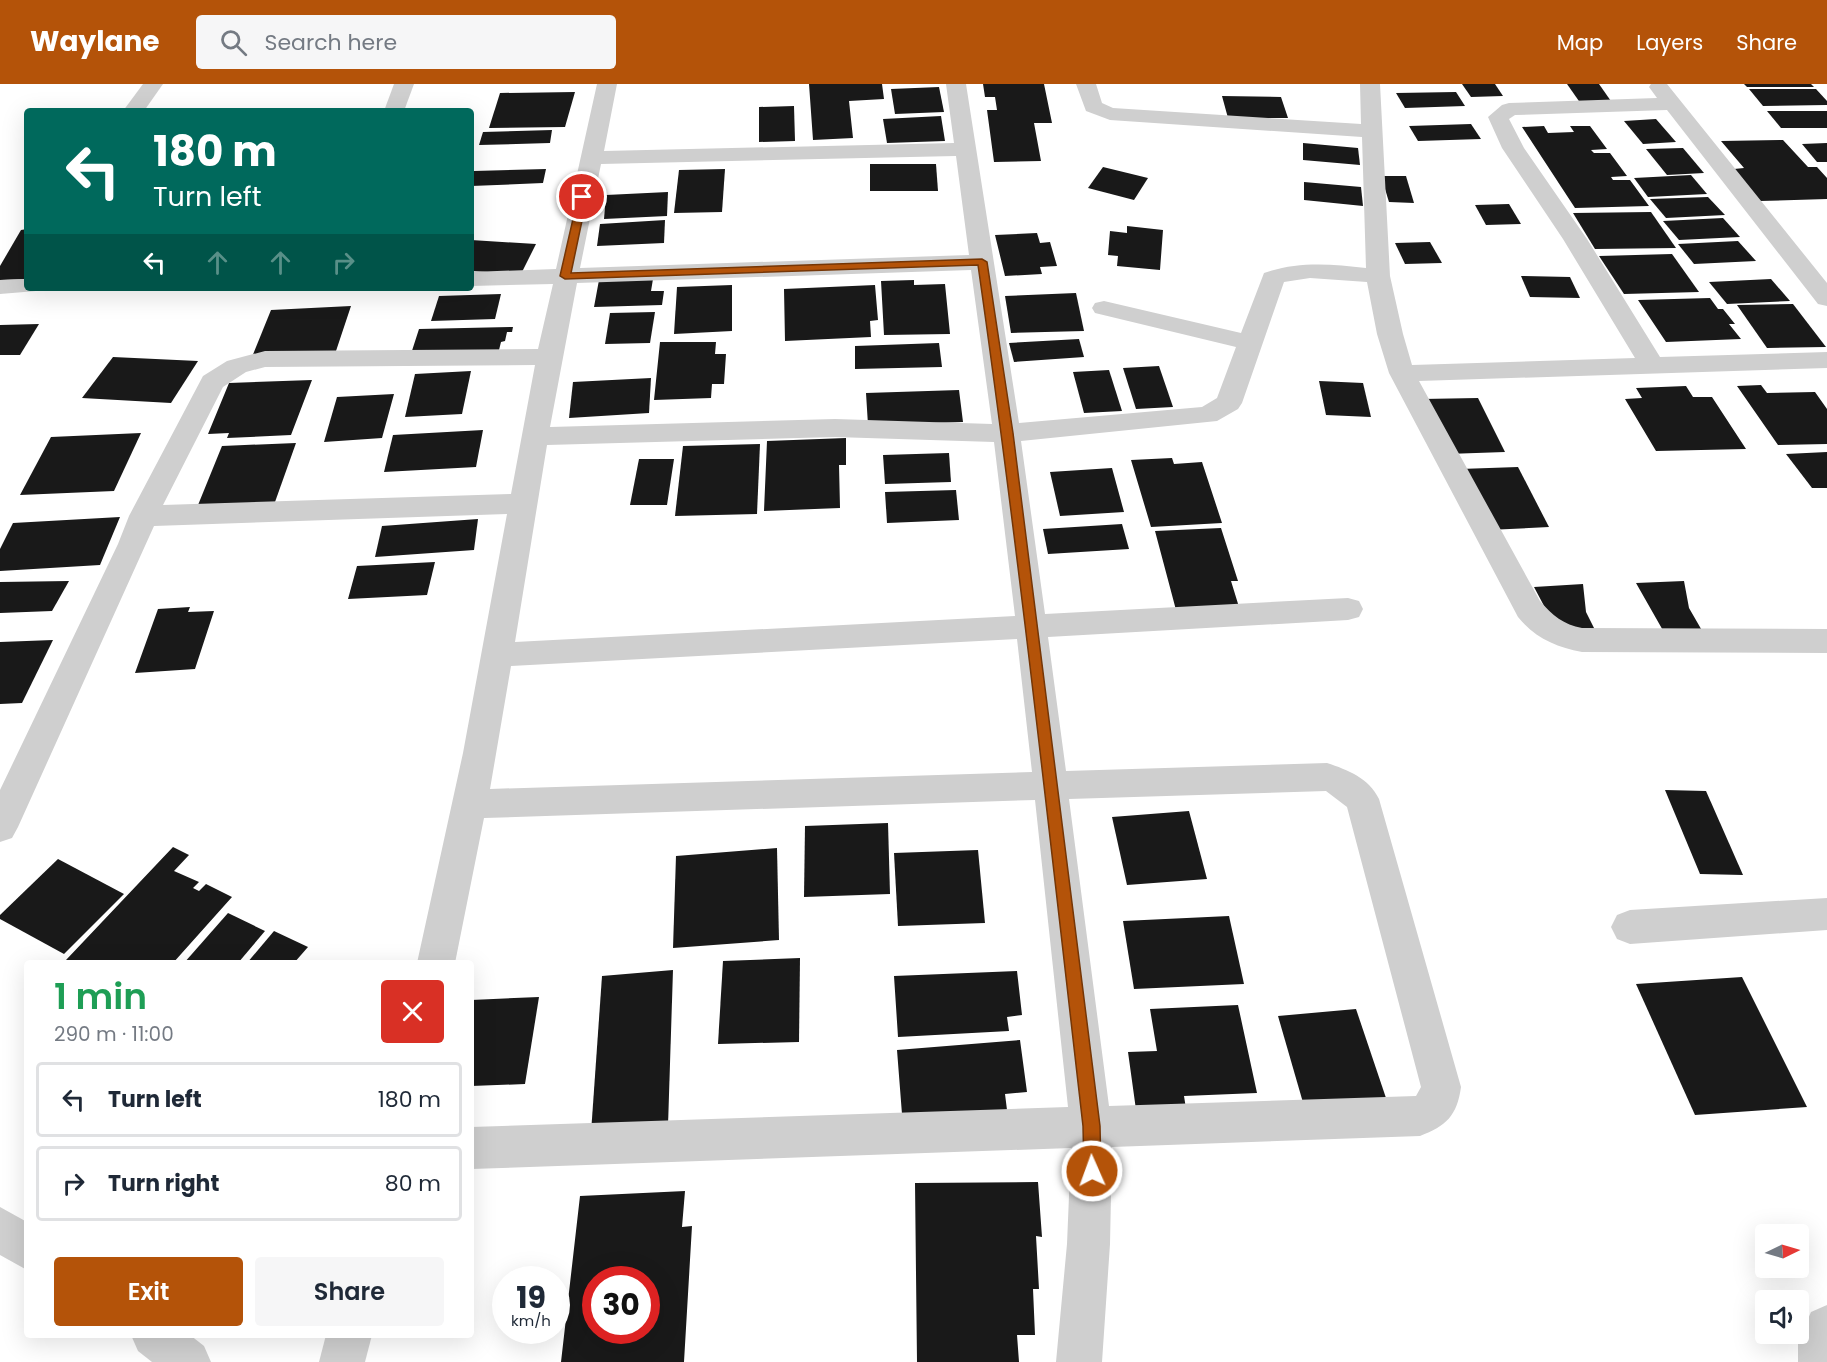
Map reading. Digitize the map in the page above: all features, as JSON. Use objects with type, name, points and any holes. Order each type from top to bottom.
[{"type":"street","points":[[135,108],[153,84]]},
{"type":"street","points":[[395,108],[404,84]]},
{"type":"street","points":[[437,960],[498,655],[549,357],[607,84]]},
{"type":"street","points":[[957,84],[1007,433],[1091,1126],[1093,1193],[1079,1362]]},
{"type":"street","points":[[1086,84],[1093,106],[1110,114],[1372,130]]},
{"type":"street","points":[[1370,84],[1378,276],[1390,334],[1402,373],[1529,609],[1539,622],[1566,638],[1582,640],[1827,641]]},
{"type":"street","points":[[1656,84],[1827,299]]},
{"type":"street","points":[[1653,366],[1575,239],[1513,148],[1498,117],[1509,109],[1520,108],[1673,104]]},
{"type":"street","points":[[591,158],[966,149]]},
{"type":"street","points":[[474,279],[982,262]]},
{"type":"street","points":[[536,436],[835,428],[1007,433],[1208,415],[1229,403],[1273,278],[1281,274],[1301,272],[1378,276]]},
{"type":"street","points":[[0,287],[24,286]]},
{"type":"street","points":[[1104,308],[1250,343]]},
{"type":"street","points":[[0,827],[133,544],[143,516],[213,382],[239,365],[265,359],[549,357]]},
{"type":"street","points":[[1402,373],[1827,360]]},
{"type":"street","points":[[143,516],[525,504]]},
{"type":"street","points":[[498,655],[927,631],[1032,628],[1348,609]]},
{"type":"street","points":[[469,804],[1327,777],[1351,788],[1362,799],[1441,1087],[1439,1101],[1432,1110],[1420,1116],[474,1148]]},
{"type":"street","points":[[1630,927],[1827,914]]},
{"type":"street","points":[[0,1229],[24,1246]]},
{"type":"street","points":[[1821,1362],[1821,1342],[1827,1328]]},
{"type":"street","points":[[158,1338],[188,1362]]},
{"type":"street","points":[[342,1362],[348,1338]]},
{"type":"building","points":[[809,84],[882,84],[884,99],[849,101],[853,138],[813,140]]},
{"type":"building","points":[[983,84],[1044,84],[1052,123],[1034,123],[1041,161],[994,162],[987,110],[997,110],[995,97],[985,97]]},
{"type":"building","points":[[1462,84],[1495,84],[1503,96],[1471,97]]},
{"type":"building","points":[[1567,84],[1599,84],[1613,104],[1581,104]]},
{"type":"building","points":[[1744,84],[1811,84],[1814,87],[1747,87]]},
{"type":"building","points":[[939,87],[944,112],[895,114],[891,89]]},
{"type":"building","points":[[1749,89],[1816,89],[1827,101],[1827,105],[1763,106]]},
{"type":"building","points":[[575,92],[565,127],[489,128],[500,93]]},
{"type":"building","points":[[1456,92],[1465,106],[1405,108],[1396,93]]},
{"type":"building","points":[[1222,96],[1281,97],[1288,118],[1228,118]]},
{"type":"building","points":[[794,106],[795,141],[759,142],[759,107]]},
{"type":"building","points":[[1767,111],[1827,111],[1827,128],[1781,128]]},
{"type":"building","points":[[941,116],[945,141],[887,143],[883,119]]},
{"type":"building","points":[[1656,119],[1676,142],[1643,144],[1624,121]]},
{"type":"building","points":[[1471,124],[1481,139],[1418,141],[1409,126]]},
{"type":"building","points":[[1544,126],[1548,133],[1574,132],[1570,126],[1590,126],[1607,149],[1591,150],[1594,153],[1610,153],[1627,176],[1611,177],[1613,180],[1630,180],[1649,206],[1575,208],[1522,127]]},
{"type":"building","points":[[552,130],[550,143],[479,145],[483,132]]},
{"type":"building","points":[[1783,140],[1808,167],[1817,167],[1827,178],[1827,199],[1760,201],[1734,169],[1744,168],[1721,141]]},
{"type":"building","points":[[1303,143],[1358,148],[1360,165],[1303,160]]},
{"type":"building","points":[[1827,143],[1827,162],[1817,162],[1802,144]]},
{"type":"building","points":[[1683,148],[1704,173],[1667,175],[1646,149]]},
{"type":"building","points":[[870,164],[936,164],[938,191],[870,191]]},
{"type":"building","points":[[1103,167],[1148,178],[1134,200],[1088,188]]},
{"type":"building","points":[[546,169],[543,183],[474,186],[474,171]]},
{"type":"building","points":[[725,169],[722,212],[674,213],[679,170]]},
{"type":"building","points":[[1691,175],[1707,194],[1648,197],[1634,178]]},
{"type":"building","points":[[1381,176],[1406,176],[1414,203],[1389,202]]},
{"type":"building","points":[[1304,182],[1361,187],[1363,206],[1304,200]]},
{"type":"building","points":[[668,192],[667,216],[604,219],[606,195]]},
{"type":"building","points":[[1708,197],[1725,215],[1666,218],[1650,199]]},
{"type":"building","points":[[1509,204],[1521,224],[1486,225],[1475,205]]},
{"type":"building","points":[[1651,212],[1676,248],[1595,249],[1573,213]]},
{"type":"building","points":[[1723,218],[1740,237],[1679,240],[1663,221]]},
{"type":"building","points":[[665,220],[664,243],[597,246],[600,224]]},
{"type":"building","points":[[1127,226],[1163,230],[1160,270],[1117,266],[1118,256],[1108,255],[1110,231],[1127,233]]},
{"type":"building","points":[[21,230],[24,230],[24,279],[0,280],[0,266]]},
{"type":"building","points":[[1037,233],[1040,243],[1050,242],[1057,266],[1040,267],[1042,274],[1005,276],[995,235]]},
{"type":"building","points":[[474,240],[536,244],[521,274],[474,271]]},
{"type":"building","points":[[1738,241],[1756,261],[1694,264],[1678,244]]},
{"type":"building","points":[[1430,242],[1442,263],[1405,264],[1395,243]]},
{"type":"building","points":[[1672,254],[1699,292],[1624,294],[1599,256]]},
{"type":"building","points":[[1521,276],[1570,277],[1580,298],[1530,297]]},
{"type":"building","points":[[653,279],[651,291],[664,291],[662,305],[594,307],[599,280]]},
{"type":"building","points":[[1771,279],[1790,301],[1727,304],[1709,282]]},
{"type":"building","points":[[914,280],[914,285],[945,284],[950,334],[884,335],[881,281]]},
{"type":"building","points":[[732,285],[732,331],[674,334],[677,287]]},
{"type":"building","points":[[875,285],[878,320],[870,321],[871,337],[785,341],[784,289]]},
{"type":"building","points":[[1076,293],[1084,331],[1011,333],[1005,296]]},
{"type":"building","points":[[501,294],[495,319],[431,321],[439,296]]},
{"type":"building","points":[[1710,298],[1718,309],[1723,309],[1735,324],[1729,324],[1741,339],[1666,342],[1638,300]]},
{"type":"building","points":[[1793,304],[1826,347],[1767,348],[1737,305]]},
{"type":"building","points":[[351,306],[335,354],[252,357],[271,310]]},
{"type":"building","points":[[655,312],[650,343],[605,344],[610,313]]},
{"type":"building","points":[[39,324],[20,355],[0,355],[0,325]]},
{"type":"building","points":[[513,327],[512,332],[507,332],[505,341],[501,342],[497,358],[409,360],[419,329]]},
{"type":"building","points":[[1079,339],[1084,357],[1014,362],[1009,343]]},
{"type":"building","points":[[660,342],[716,342],[715,354],[726,354],[724,384],[712,384],[711,398],[654,400]]},
{"type":"building","points":[[939,343],[942,367],[855,369],[855,346]]},
{"type":"building","points":[[113,357],[198,361],[171,403],[82,398]]},
{"type":"building","points":[[1159,366],[1173,407],[1136,409],[1123,368]]},
{"type":"building","points":[[1109,370],[1122,411],[1084,413],[1073,372]]},
{"type":"building","points":[[471,371],[462,414],[405,417],[415,374]]},
{"type":"building","points":[[651,378],[649,413],[569,418],[573,382]]},
{"type":"building","points":[[312,380],[291,435],[227,438],[229,433],[208,434],[229,383]]},
{"type":"building","points":[[1319,381],[1363,383],[1371,417],[1326,415]]},
{"type":"building","points":[[1761,385],[1767,393],[1815,392],[1827,409],[1827,444],[1778,445],[1737,386]]},
{"type":"building","points":[[1686,386],[1693,397],[1712,397],[1746,449],[1656,451],[1625,399],[1642,398],[1636,388]]},
{"type":"building","points":[[959,390],[963,422],[868,425],[866,393]]},
{"type":"building","points":[[394,394],[382,438],[324,442],[337,397]]},
{"type":"building","points":[[1478,398],[1505,452],[1447,454],[1422,399]]},
{"type":"building","points":[[483,430],[476,467],[384,472],[393,435]]},
{"type":"building","points":[[141,433],[114,491],[20,495],[51,437]]},
{"type":"building","points":[[846,438],[846,465],[839,465],[840,508],[764,511],[767,441]]},
{"type":"building","points":[[296,443],[275,502],[198,505],[222,446]]},
{"type":"building","points":[[760,444],[757,514],[675,516],[683,446]]},
{"type":"building","points":[[1827,452],[1827,488],[1812,488],[1786,454]]},
{"type":"building","points":[[949,453],[951,482],[885,484],[883,455]]},
{"type":"building","points":[[1172,458],[1174,464],[1202,462],[1222,523],[1151,527],[1131,460]]},
{"type":"building","points":[[639,459],[674,459],[667,505],[630,505]]},
{"type":"building","points":[[1518,467],[1549,527],[1488,530],[1460,469]]},
{"type":"building","points":[[1112,468],[1124,512],[1060,516],[1050,472]]},
{"type":"building","points":[[956,490],[959,520],[887,523],[885,492]]},
{"type":"building","points":[[120,517],[100,565],[0,571],[0,549],[13,523]]},
{"type":"building","points":[[478,519],[474,550],[375,557],[382,526]]},
{"type":"building","points":[[1122,524],[1129,549],[1048,554],[1043,529]]},
{"type":"building","points":[[1221,528],[1238,581],[1231,581],[1239,607],[1176,610],[1155,531]]},
{"type":"building","points":[[435,562],[427,595],[348,599],[357,566]]},
{"type":"building","points":[[69,581],[52,611],[0,613],[0,582]]},
{"type":"building","points":[[1684,581],[1689,608],[1704,634],[1665,634],[1636,583]]},
{"type":"building","points":[[1583,584],[1586,612],[1599,638],[1561,638],[1534,587]]},
{"type":"building","points":[[190,607],[188,612],[214,611],[195,669],[135,673],[158,609]]},
{"type":"building","points":[[53,640],[22,703],[0,704],[0,642]]},
{"type":"building","points":[[1665,790],[1706,791],[1743,875],[1700,874]]},
{"type":"building","points":[[1189,811],[1207,879],[1127,885],[1112,817]]},
{"type":"building","points":[[888,823],[890,894],[804,897],[805,826]]},
{"type":"building","points":[[173,847],[189,855],[174,871],[199,882],[193,888],[199,891],[206,884],[232,897],[176,960],[66,960]]},
{"type":"building","points":[[777,848],[779,940],[673,948],[676,856]]},
{"type":"building","points":[[978,850],[985,923],[898,926],[894,853]]},
{"type":"building","points":[[58,859],[124,894],[64,954],[0,919],[0,915]]},
{"type":"building","points":[[228,913],[265,931],[241,960],[187,960]]},
{"type":"building","points":[[1229,916],[1244,984],[1134,989],[1123,921]]},
{"type":"building","points":[[274,931],[308,947],[297,960],[250,960]]},
{"type":"building","points":[[800,958],[799,1042],[718,1044],[723,961]]},
{"type":"building","points":[[673,970],[668,1126],[591,1133],[602,976]]},
{"type":"building","points":[[1017,971],[1022,1015],[1007,1017],[1009,1031],[898,1037],[894,976]]},
{"type":"building","points":[[1742,977],[1807,1107],[1695,1115],[1636,984]]},
{"type":"building","points":[[539,997],[525,1084],[474,1086],[474,1000]]},
{"type":"building","points":[[1238,1005],[1257,1093],[1184,1096],[1187,1115],[1137,1117],[1128,1052],[1157,1051],[1150,1009]]},
{"type":"building","points":[[1356,1009],[1386,1098],[1304,1106],[1278,1016]]},
{"type":"building","points":[[1020,1040],[1027,1092],[1005,1094],[1008,1118],[903,1127],[897,1050]]},
{"type":"building","points":[[1038,1182],[1042,1237],[1036,1236],[1039,1289],[1033,1289],[1035,1335],[1017,1335],[1019,1362],[917,1362],[915,1183]]},
{"type":"building","points":[[685,1191],[682,1227],[692,1226],[684,1362],[561,1362],[563,1344],[570,1344],[570,1283],[580,1196]]},
{"type":"route","points":[[582,197],[565,276],[982,262],[1032,628],[1091,1126],[1092,1171]]}]
